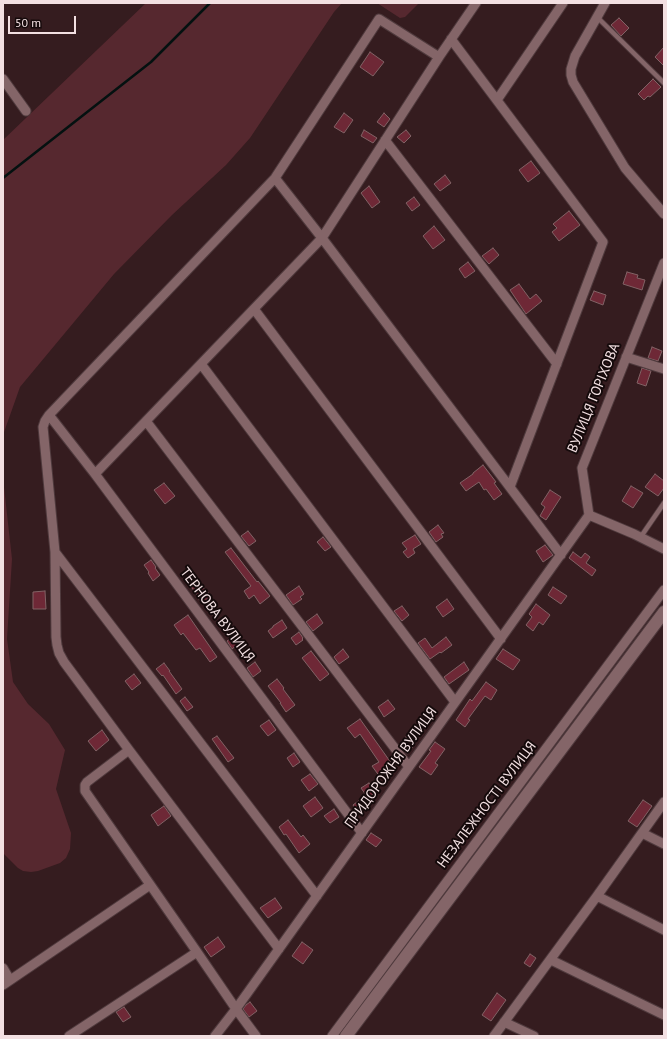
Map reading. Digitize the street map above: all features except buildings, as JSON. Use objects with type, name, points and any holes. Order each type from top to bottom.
[{"type":"main road","points":[[346,1036],[664,612]]},
{"type":"street","points":[[95,474],[322,238],[476,3]]},
{"type":"street","points":[[496,100],[563,3]]},
{"type":"street","points":[[605,3],[575,56],[572,63],[571,76],[573,82],[625,168],[664,214]]},
{"type":"street","points":[[278,949],[129,750],[64,662],[59,653],[56,637],[54,552],[43,428],[45,421],[50,415],[275,178],[379,19],[439,58]]},
{"type":"street","points":[[451,39],[603,242],[510,487]]},
{"type":"street","points":[[3,79],[26,111]]},
{"type":"street","points":[[385,140],[557,364]]},
{"type":"street","points":[[275,178],[561,555]]},
{"type":"street","name":"ВУЛИЦЯ ГОРІХОВА","points":[[589,515],[582,468],[664,265]]},
{"type":"street","points":[[254,309],[501,639]]},
{"type":"street","points":[[626,357],[664,369]]},
{"type":"street","points":[[201,364],[455,702]]},
{"type":"street","name":"ТЕРНОВА ВУЛИЦЯ","points":[[50,415],[362,833]]},
{"type":"street","points":[[146,421],[409,767]]},
{"type":"street","points":[[589,515],[664,549]]},
{"type":"street","name":"ПРИДОРОЖНЯ ВУЛИЦЯ","points":[[214,1036],[236,1009],[589,515]]},
{"type":"street","points":[[54,552],[317,896]]},
{"type":"street","name":"НЕЗАЛЕЖНОСТІ ВУЛИЦЯ","points":[[332,1036],[664,590]]},
{"type":"street","points":[[129,750],[87,782],[85,785],[85,791],[256,1036]]},
{"type":"street","points":[[494,1036],[551,960],[664,802]]},
{"type":"street","points":[[642,833],[664,844]]},
{"type":"street","points":[[3,968],[7,982],[150,885]]},
{"type":"street","points":[[597,896],[664,930]]},
{"type":"street","points":[[70,1036],[197,952]]},
{"type":"street","points":[[551,960],[664,1015]]},
{"type":"street","points":[[504,1022],[534,1036]]},
{"type":"lane","points":[[597,17],[664,83]]},
{"type":"lane","points":[[640,538],[664,503]]},
{"type":"shaded area","points":[[146,3],[342,3],[334,12],[250,138],[226,165],[172,215],[114,274],[20,387],[3,435],[3,140]]},
{"type":"shaded area","points":[[377,3],[419,3],[405,17],[400,18]]},
{"type":"shaded area","points":[[3,478],[12,559],[7,639],[13,682],[28,704],[49,724],[65,750],[56,789],[71,833],[70,849],[66,858],[60,863],[31,872],[23,871],[18,868],[3,853]]},
{"type":"waterway","points":[[3,178],[151,62],[210,3]]}]
